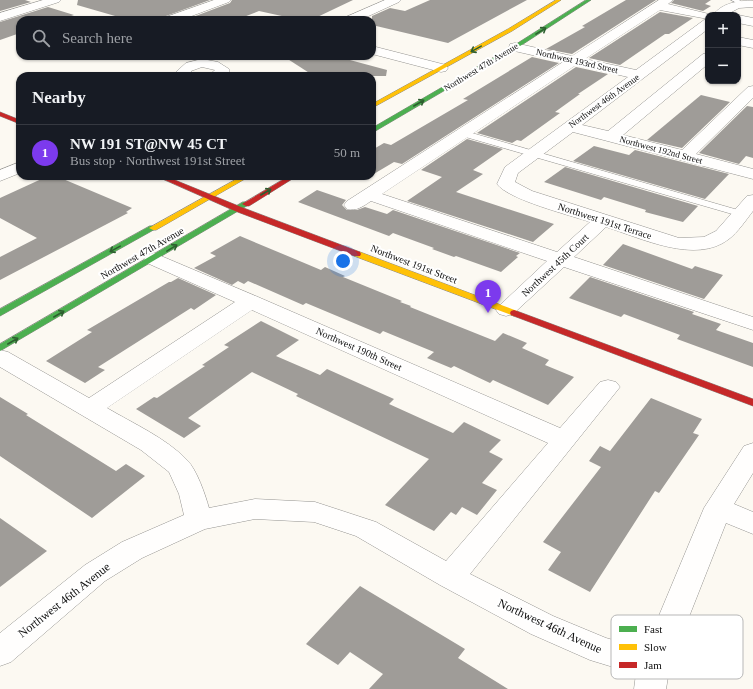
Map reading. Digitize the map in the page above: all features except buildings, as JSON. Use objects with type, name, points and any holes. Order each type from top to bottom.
[{"type":"main road","name":"Northwest 47th Avenue","points":[[376,104],[510,30],[559,0]]},
{"type":"main road","name":"Northwest 47th Avenue","points":[[376,129],[515,47],[589,0]]},
{"type":"main road","points":[[510,30],[508,39],[515,47]]},
{"type":"main road","points":[[441,68],[448,75],[447,87]]},
{"type":"main road","points":[[0,114],[16,120]]},
{"type":"main road","name":"Northwest 191st Street","points":[[168,180],[210,196],[238,209],[753,403]]},
{"type":"main road","name":"Northwest 47th Avenue","points":[[0,313],[240,180]]},
{"type":"main road","name":"Northwest 47th Avenue","points":[[0,348],[287,180]]},
{"type":"street","points":[[3,16],[55,0]]},
{"type":"street","points":[[181,16],[225,0]]},
{"type":"street","points":[[359,16],[395,0]]},
{"type":"street","points":[[723,12],[728,8],[743,2]]},
{"type":"street","points":[[353,206],[369,194],[465,134],[662,3],[705,15]]},
{"type":"street","points":[[3,16],[16,19]]},
{"type":"street","points":[[741,20],[753,22]]},
{"type":"street","name":"Northwest 46th Avenue","points":[[506,184],[511,171],[638,75],[702,34]]},
{"type":"street","points":[[741,42],[753,44]]},
{"type":"street","name":"Northwest 193rd Street","points":[[515,47],[638,75]]},
{"type":"street","points":[[376,51],[441,68]]},
{"type":"street","points":[[610,136],[705,59]]},
{"type":"street","points":[[183,72],[187,67],[204,64],[216,65],[222,69],[222,72]]},
{"type":"street","points":[[685,156],[753,90]]},
{"type":"street","name":"Northwest 192nd Street","points":[[570,126],[753,174]]},
{"type":"street","points":[[0,176],[16,169]]},
{"type":"street","name":"Northwest 191st Terrace","points":[[506,184],[526,196],[678,244],[708,243],[723,235],[742,214]]},
{"type":"street","points":[[369,194],[753,324]]},
{"type":"street","points":[[742,214],[753,200]]},
{"type":"street","name":"Northwest 45th Court","points":[[506,310],[603,220]]},
{"type":"street","name":"Northwest 190th Street","points":[[154,259],[564,440]]},
{"type":"street","points":[[89,409],[251,302]]},
{"type":"street","points":[[0,357],[150,444],[179,467],[192,494],[199,520],[254,509],[315,512],[366,529],[450,577],[608,387]]},
{"type":"street","points":[[676,615],[718,508],[753,452]]},
{"type":"street","points":[[718,508],[753,524]]},
{"type":"street","name":"Northwest 46th Avenue","points":[[0,652],[95,573],[132,550],[199,520]]},
{"type":"street","name":"Northwest 46th Avenue","points":[[450,577],[542,625],[611,656]]},
{"type":"lane","points":[[465,134],[742,214]]},
{"type":"traffic: fast","points":[[376,129],[515,47],[589,0]]},
{"type":"traffic: fast","points":[[0,348],[246,204]]},
{"type":"traffic: fast","points":[[0,313],[153,228]]},
{"type":"traffic: slow","points":[[376,104],[510,30],[559,0]]},
{"type":"traffic: slow","points":[[153,228],[240,180]]},
{"type":"traffic: slow","points":[[357,254],[514,313]]},
{"type":"traffic: jam","points":[[0,114],[16,120]]},
{"type":"traffic: jam","points":[[169,180],[238,209],[357,254]]},
{"type":"traffic: jam","points":[[246,204],[287,180]]},
{"type":"traffic: jam","points":[[514,313],[753,403]]},
{"type":"place","name":"NW 191 ST@NW 45 CT","points":[[488,313]]}]
